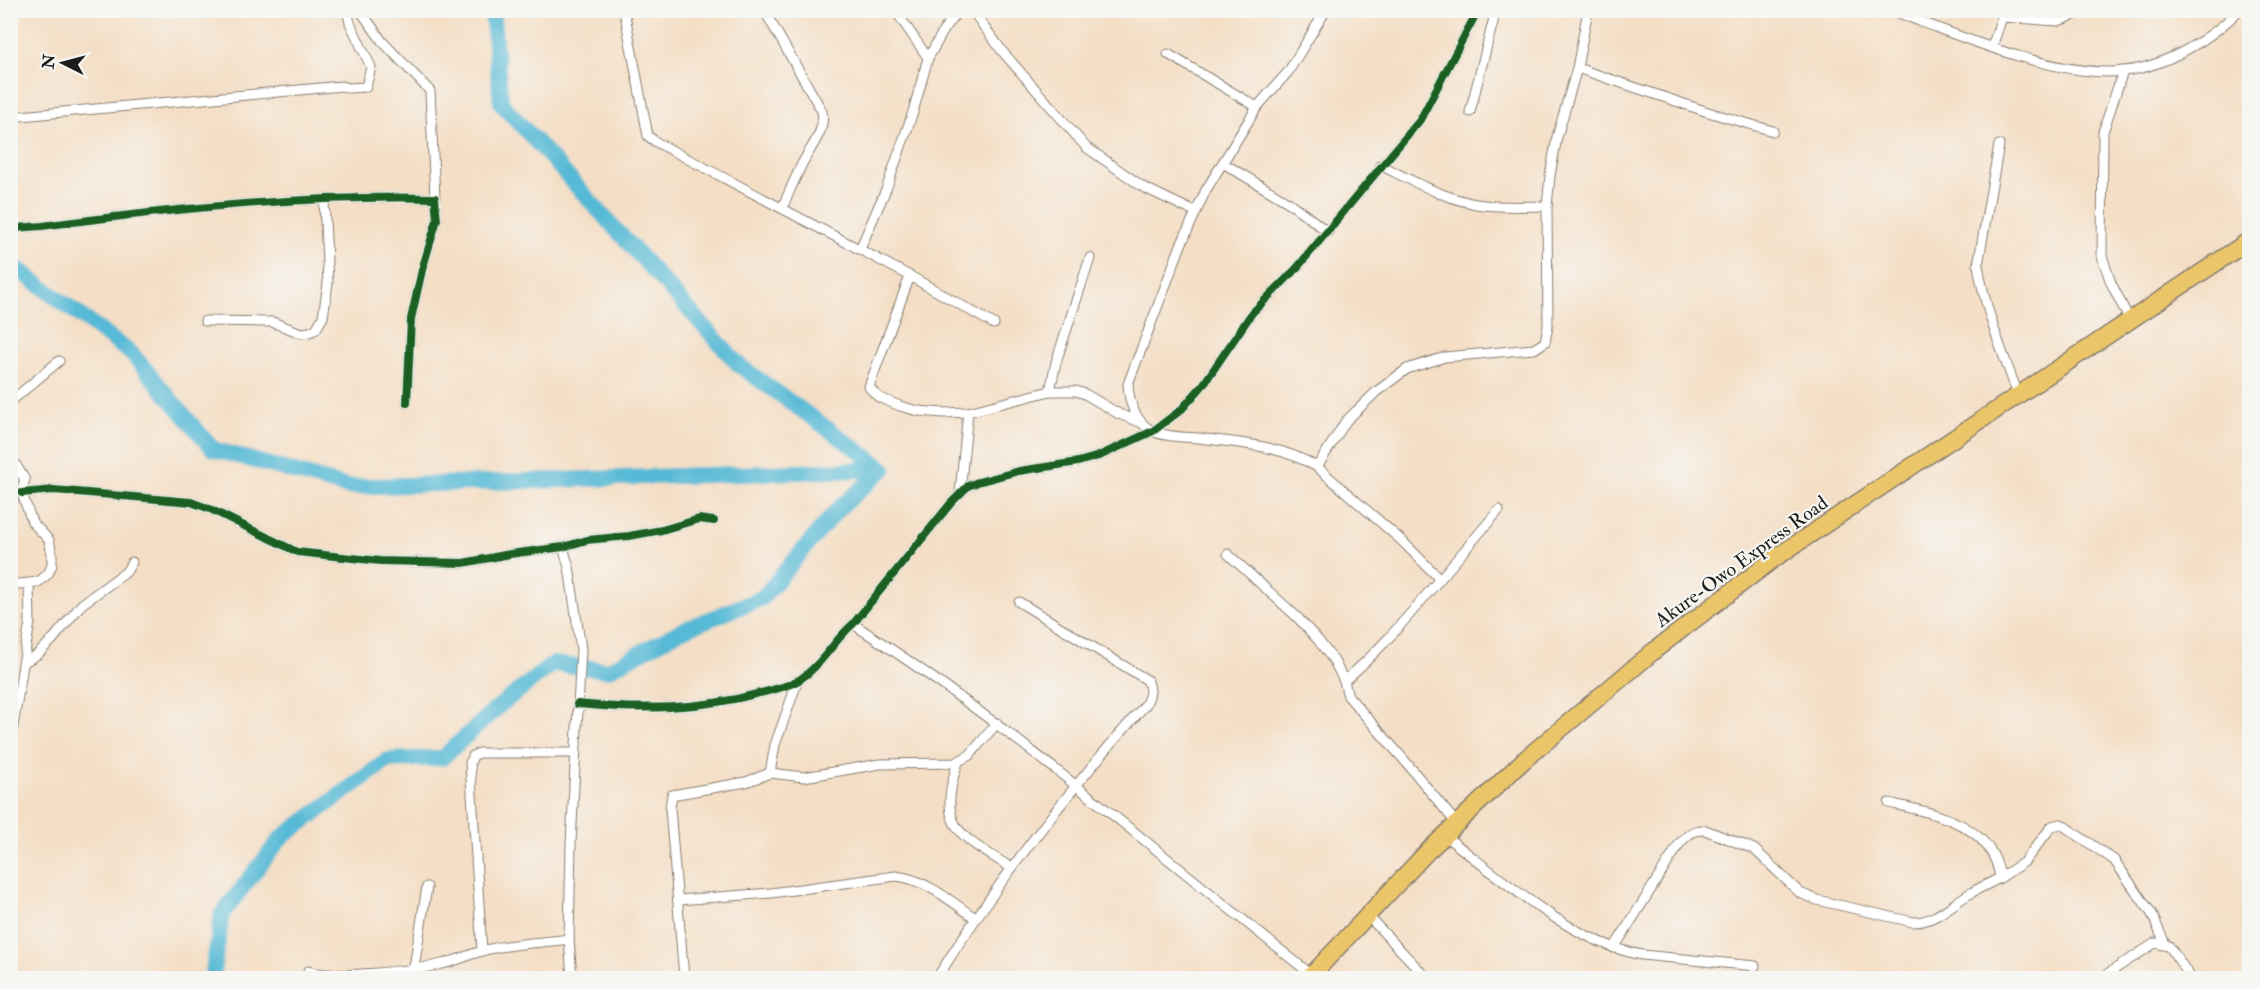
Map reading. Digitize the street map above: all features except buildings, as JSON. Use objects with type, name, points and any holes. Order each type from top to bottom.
[{"type":"highway","name":"Akure-Owo Express Road","points":[[1311,977],[1367,915],[1457,824],[1581,711],[1775,558],[2250,240]]},
{"type":"street","points":[[10,117],[332,87],[366,87],[371,67],[350,23],[347,10]]},
{"type":"street","points":[[360,10],[382,41],[430,91],[437,220],[422,270],[411,319],[407,403]]},
{"type":"street","points":[[624,10],[648,136],[687,159],[910,276],[994,324]]},
{"type":"street","points":[[764,10],[824,118],[820,134],[804,161],[782,208]]},
{"type":"street","points":[[896,10],[928,58]]},
{"type":"street","points":[[860,249],[887,187],[913,112],[928,58],[958,10]]},
{"type":"street","points":[[972,10],[1002,51],[1086,147],[1143,187],[1195,212]]},
{"type":"street","points":[[1326,10],[1288,72],[1257,107],[1195,212],[1128,384],[1129,399],[1132,409],[1153,431],[1257,444],[1295,456],[1317,467],[1401,540],[1440,579]]},
{"type":"street","points":[[577,704],[623,708],[698,706],[736,700],[784,687],[810,671],[841,634],[853,624],[960,492],[968,486],[1019,471],[1078,462],[1099,456],[1153,431],[1181,410],[1198,393],[1252,313],[1296,269],[1419,120],[1478,10]]},
{"type":"street","points":[[1470,112],[1496,10]]},
{"type":"street","points":[[1317,467],[1346,421],[1376,392],[1407,369],[1445,357],[1534,350],[1545,342],[1548,326],[1547,206],[1550,176],[1557,137],[1577,68],[1588,10]]},
{"type":"street","points":[[1891,10],[1992,47],[2076,69],[2099,72],[2143,68],[2174,56],[2216,30],[2239,10]]},
{"type":"street","points":[[1992,47],[2002,17],[2028,15],[2058,21],[2088,10]]},
{"type":"street","points":[[1168,54],[1257,107]]},
{"type":"street","points":[[1577,68],[1773,131]]},
{"type":"street","points":[[2123,71],[2103,132],[2102,256],[2111,283],[2130,321]]},
{"type":"street","points":[[1999,145],[1978,265],[1981,285],[2000,348],[2018,394]]},
{"type":"street","points":[[1223,163],[1291,204],[1328,232]]},
{"type":"street","points":[[1380,165],[1446,195],[1465,201],[1479,204],[1547,206]]},
{"type":"street","points":[[10,224],[16,228],[42,226],[206,207],[324,200],[435,198]]},
{"type":"street","points":[[206,321],[272,322],[300,333],[316,329],[322,318],[328,283],[324,200]]},
{"type":"street","points":[[1050,392],[1056,362],[1090,258]]},
{"type":"street","points":[[910,276],[869,387],[880,398],[918,411],[968,412],[1050,392],[1076,391],[1119,414],[1144,424]]},
{"type":"street","points":[[10,402],[59,361]]},
{"type":"street","points":[[960,492],[968,412]]},
{"type":"street","points":[[10,455],[25,480],[21,492],[32,522],[49,540],[52,554],[48,574],[38,582],[10,585]]},
{"type":"street","points":[[10,494],[54,490],[192,502],[210,508],[297,552],[380,561],[463,562],[662,530],[699,519],[714,521]]},
{"type":"street","points":[[1344,681],[1394,633],[1499,510]]},
{"type":"street","points":[[563,547],[581,649],[569,939],[572,978]]},
{"type":"street","points":[[1228,554],[1297,617],[1318,640],[1334,661],[1344,681],[1348,696],[1457,824]]},
{"type":"street","points":[[23,663],[38,654],[82,604],[126,572],[132,562]]},
{"type":"street","points":[[10,745],[30,622],[29,584]]},
{"type":"street","points":[[937,978],[975,918],[1012,868],[1075,785],[1146,704],[1150,695],[1151,687],[1147,680],[1019,602]]},
{"type":"street","points":[[853,624],[997,723],[1311,977]]},
{"type":"street","points":[[770,773],[777,735],[798,680]]},
{"type":"street","points":[[684,978],[670,808],[672,795],[746,782],[770,773],[804,777],[880,764],[958,762],[970,755],[997,723]]},
{"type":"street","points":[[482,951],[470,763],[473,756],[479,753],[575,753]]},
{"type":"street","points":[[958,762],[948,801],[959,830],[968,841],[1012,868]]},
{"type":"street","points":[[1889,803],[1951,818],[1969,829],[1994,856],[2000,878]]},
{"type":"street","points":[[1614,948],[1680,843],[1691,832],[1698,830],[1723,836],[1754,849],[1763,855],[1792,887],[1817,900],[1913,922],[1926,921],[1968,894],[2000,878],[2024,862],[2052,826],[2061,824],[2114,860],[2152,914],[2164,944]]},
{"type":"street","points":[[1445,836],[1564,922],[1598,943],[1642,955],[1755,966]]},
{"type":"street","points":[[678,900],[771,893],[896,876],[908,877],[920,882],[975,918]]},
{"type":"street","points":[[414,967],[427,887]]},
{"type":"street","points":[[1367,915],[1427,978]]},
{"type":"street","points":[[308,971],[325,974],[387,975],[414,967],[439,965],[482,951],[569,939]]},
{"type":"street","points":[[2101,978],[2155,943],[2169,946],[2191,978]]},
{"type":"waterway","points":[[212,978],[222,914],[281,838],[388,760],[442,758],[498,707],[553,664],[608,670],[680,631],[762,598],[839,508],[884,469],[740,366],[501,103],[492,10]]},
{"type":"waterway","points":[[10,263],[133,355],[213,449],[347,487],[884,469]]},
{"type":"cycle path","points":[[577,704],[647,708],[692,706],[737,699],[799,680],[814,668],[853,624],[951,503],[968,486],[1019,471],[1078,462],[1099,456],[1153,431],[1181,410],[1203,385],[1252,313],[1296,269],[1420,120],[1478,10]]},
{"type":"cycle path","points":[[10,224],[16,228],[42,226],[140,214],[287,201],[435,198],[437,220],[422,270],[411,319],[407,403]]},
{"type":"cycle path","points":[[22,493],[54,490],[191,502],[297,552],[380,561],[463,563],[563,547],[587,540],[662,530],[699,519],[714,521]]}]
